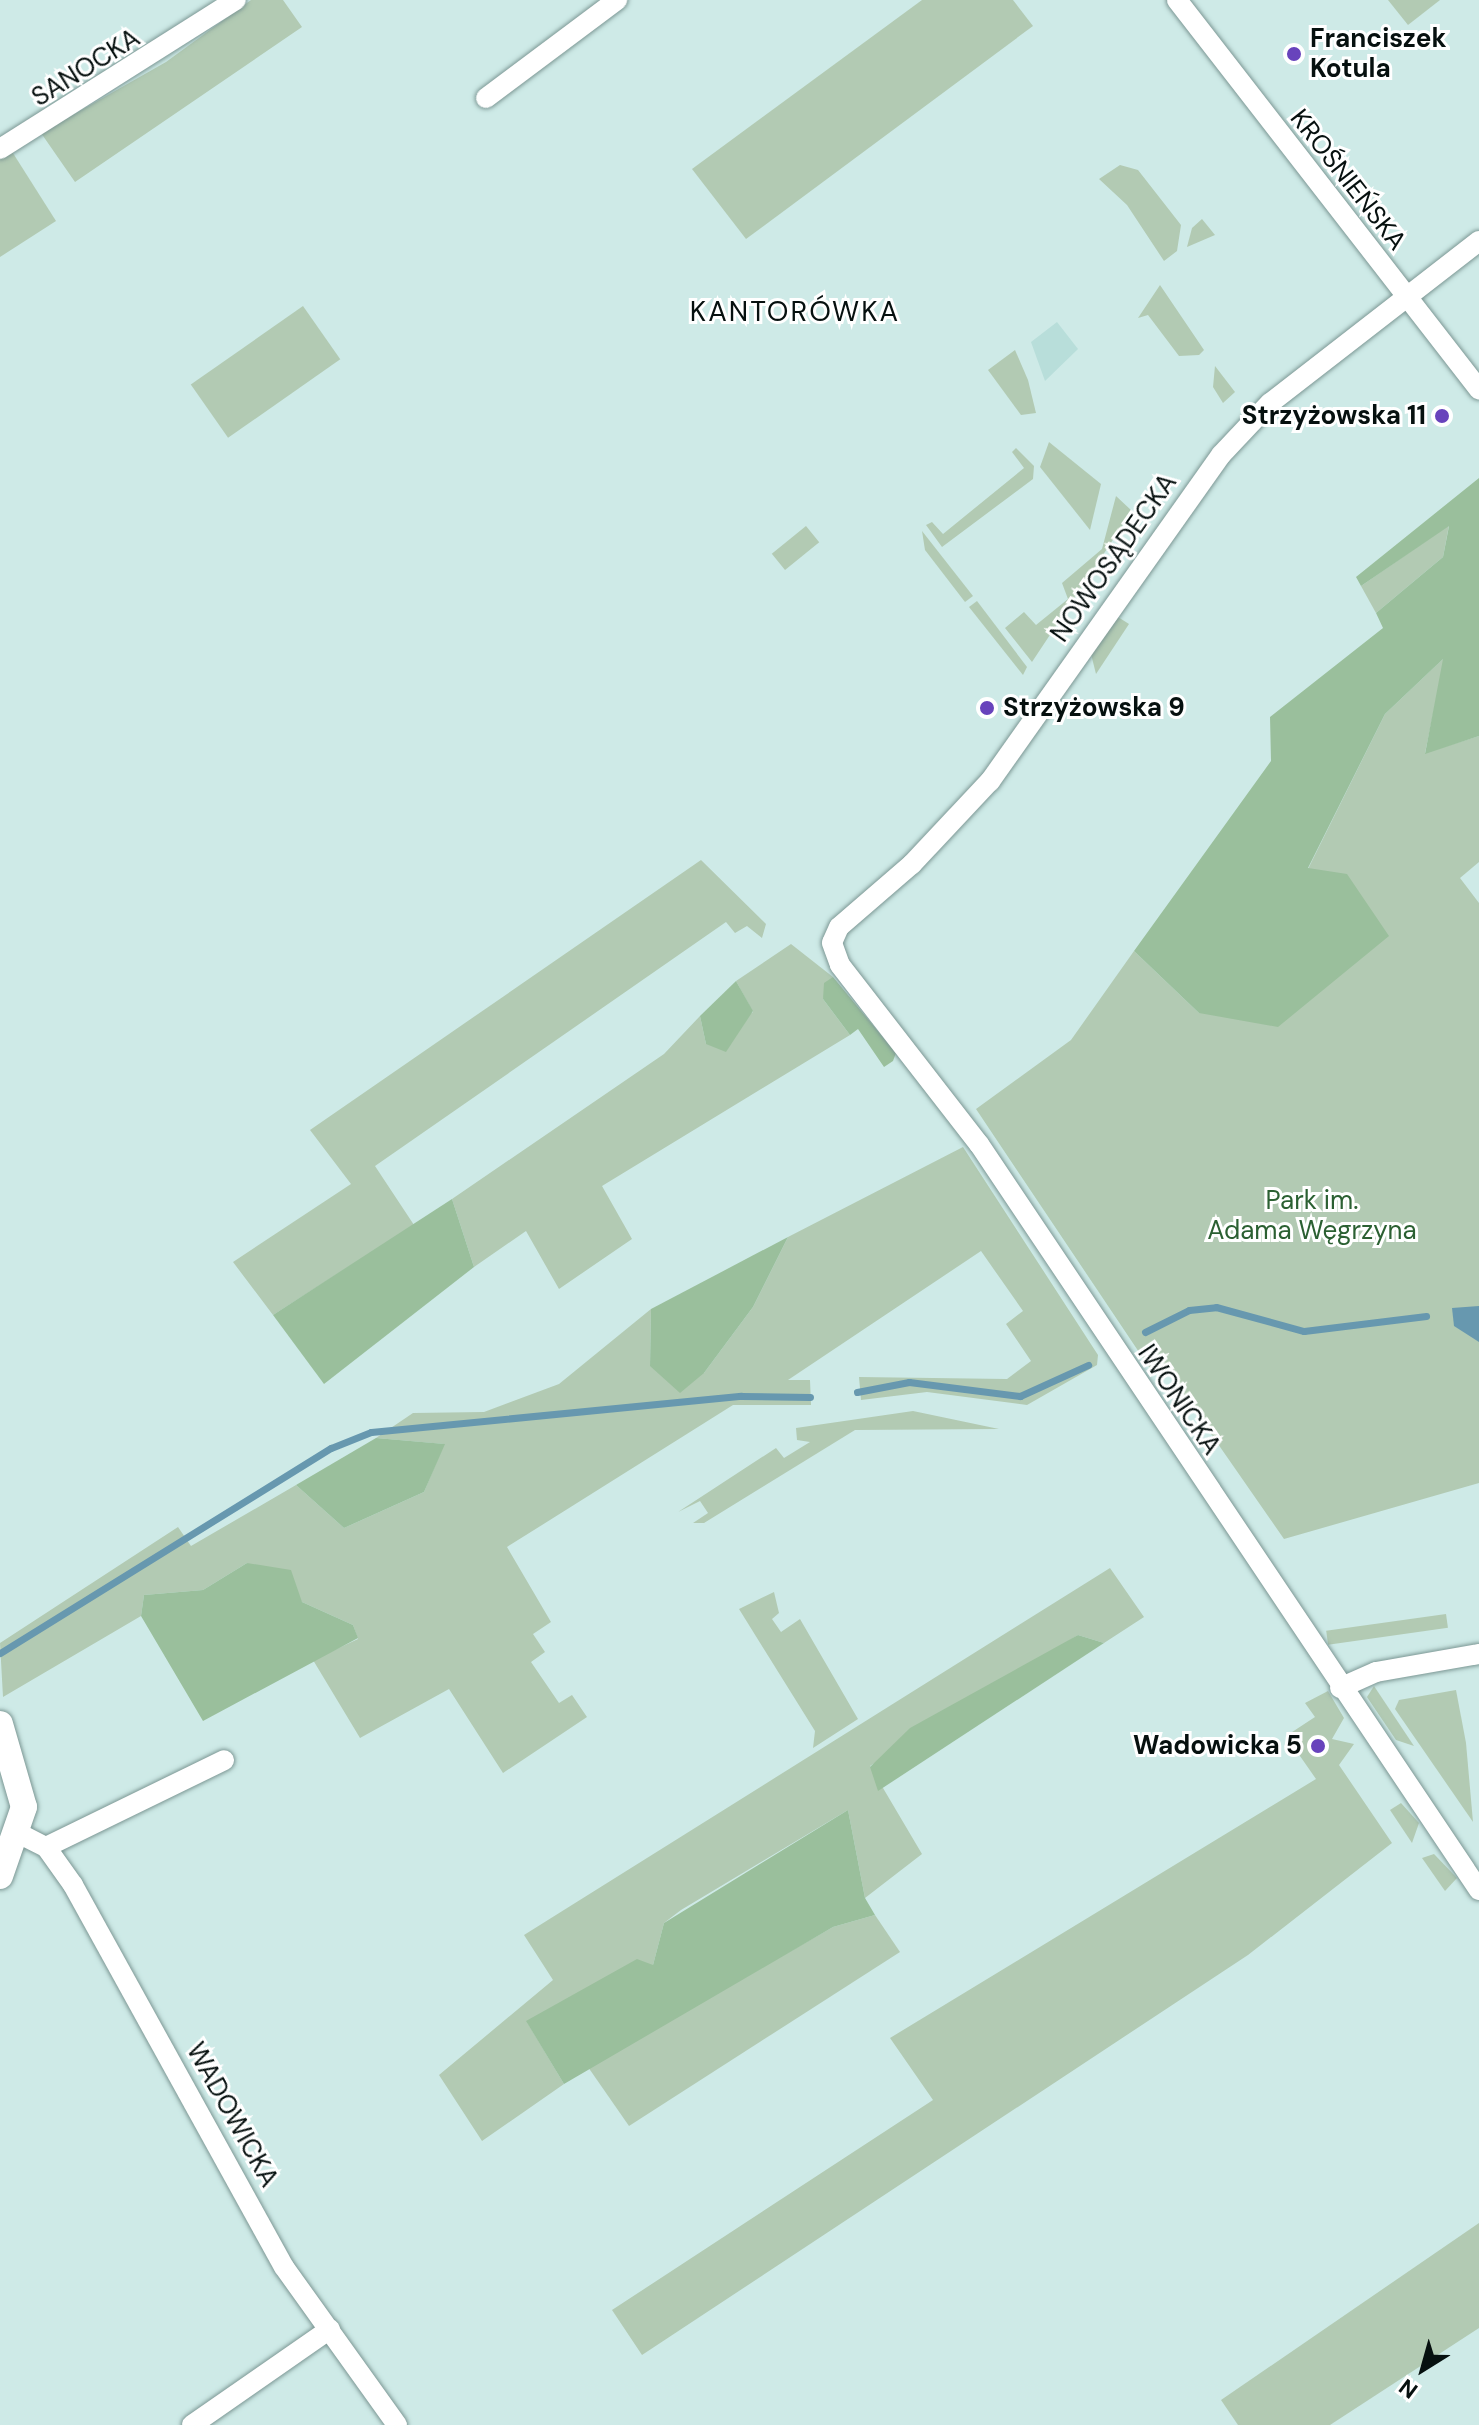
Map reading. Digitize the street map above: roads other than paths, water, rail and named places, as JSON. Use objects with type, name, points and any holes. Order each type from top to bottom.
[{"type":"street","name":"SANOCKA","points":[[0,149],[236,0]]},
{"type":"street","points":[[486,98],[617,0]]},
{"type":"street","name":"KROŚNIEŃSKA","points":[[1177,0],[1479,390]]},
{"type":"street","name":"NOWOSĄDECKA","points":[[832,943],[839,927],[912,864],[990,781],[1221,455],[1270,403],[1479,241]]},
{"type":"street","name":"IWONICKA","points":[[832,943],[840,965],[972,1133],[1340,1688],[1479,1890]]},
{"type":"street","points":[[1340,1688],[1376,1672],[1479,1654]]},
{"type":"street","points":[[0,1724],[24,1791],[20,1834],[0,1876]]},
{"type":"street","points":[[20,1834],[46,1847],[224,1760]]},
{"type":"street","name":"WADOWICKA","points":[[46,1847],[106,1938],[284,2267],[397,2425]]},
{"type":"street","points":[[192,2425],[330,2329]]},
{"type":"waterway","points":[[1145,1332],[1189,1310],[1216,1307],[1304,1331],[1426,1316]]},
{"type":"waterway","points":[[857,1392],[909,1382],[1020,1396],[1088,1365]]},
{"type":"waterway","points":[[0,1653],[331,1448],[371,1432],[741,1396],[810,1397]]},
{"type":"place","name":"Franciszek Kotula","points":[[1294,54]]},
{"type":"place","name":"Strzyżowska 11","points":[[1442,416]]},
{"type":"place","name":"Strzyżowska 9","points":[[987,708]]},
{"type":"place","name":"Wadowicka 5","points":[[1318,1746]]},
{"type":"district","name":"KANTORÓWKA","points":[[795,312]]},
{"type":"park label","name":"Park im. Adama Węgrzyna","points":[[1312,1216]]}]
